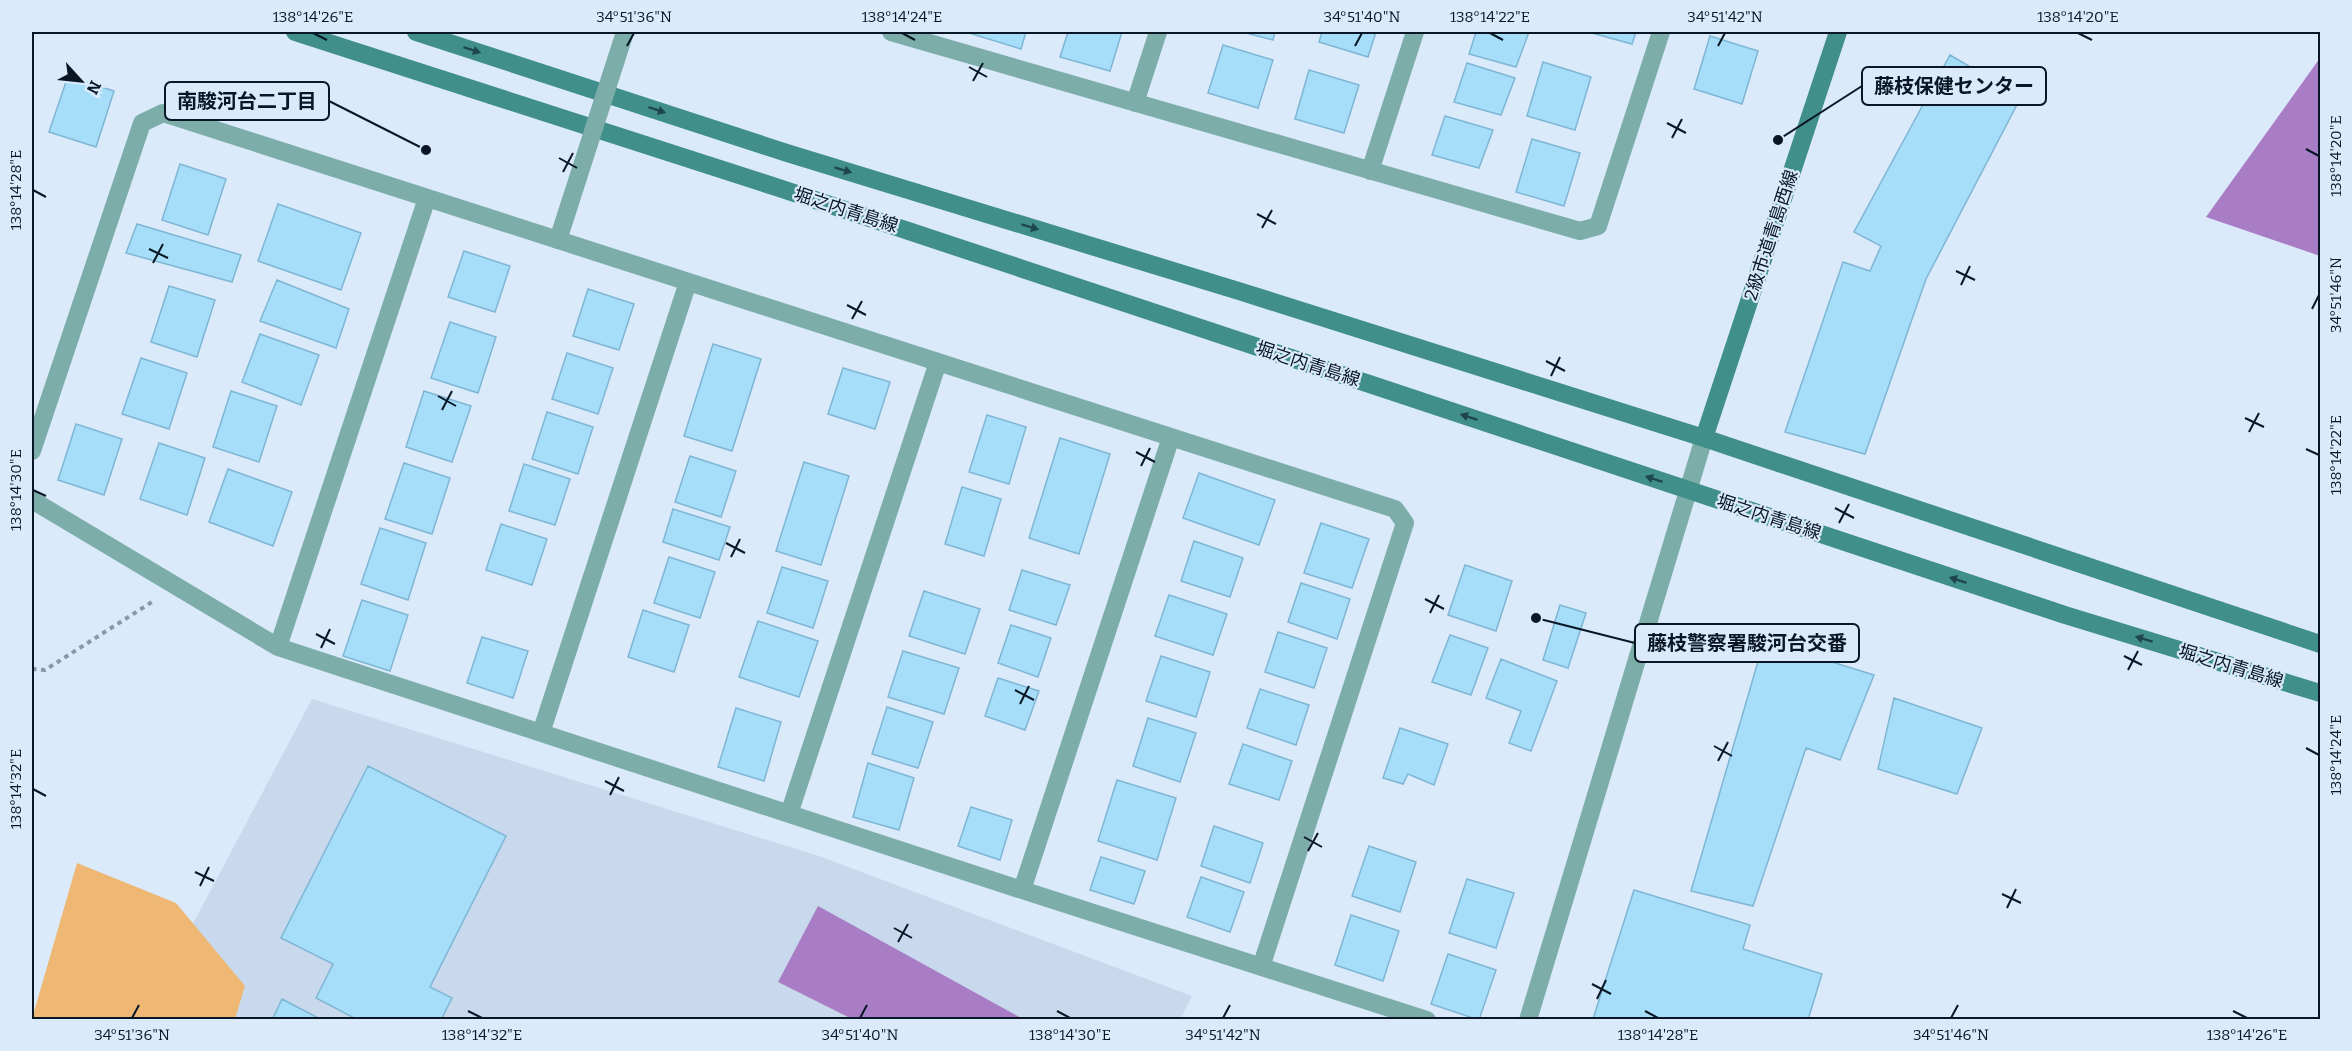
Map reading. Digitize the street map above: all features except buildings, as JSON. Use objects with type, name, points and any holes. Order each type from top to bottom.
[{"type":"main road","name":"堀之内青島線","points":[[295,32],[787,191],[2065,615],[2320,693]]},
{"type":"main road","name":"堀之内青島線","points":[[417,32],[787,153],[1242,292],[1704,438],[2320,644]]},
{"type":"main road","name":"2級市道青島西線","points":[[1704,438],[1838,32]]},
{"type":"street","points":[[558,240],[626,32]]},
{"type":"street","points":[[893,32],[1580,231],[1598,226],[1661,32]]},
{"type":"street","points":[[1135,103],[1158,32]]},
{"type":"street","points":[[1370,171],[1415,32]]},
{"type":"street","points":[[32,452],[141,123],[163,113],[1395,509],[1405,523],[1262,967]]},
{"type":"street","points":[[278,647],[427,198]]},
{"type":"street","points":[[541,733],[688,282]]},
{"type":"street","points":[[789,814],[938,362]]},
{"type":"street","points":[[1022,890],[1171,437]]},
{"type":"street","points":[[1528,1020],[1704,438]]},
{"type":"street","points":[[32,500],[278,647],[1427,1020]]},
{"type":"path","points":[[32,669],[45,670],[152,601]]},
{"type":"shaded area","points":[[2320,58],[2320,256],[2206,217]]},
{"type":"shaded area","points":[[312,699],[819,856],[1192,996],[1180,1020],[142,1020]]},
{"type":"shaded area","points":[[77,863],[176,903],[245,986],[235,1019],[32,1019]]},
{"type":"shaded area","points":[[818,906],[1023,1019],[852,1019],[778,982]]},
{"type":"place","name":"藤枝保健センター","points":[[1778,140]]},
{"type":"place","name":"南駿河台二丁目","points":[[426,150]]},
{"type":"place","name":"藤枝警察署駿河台交番","points":[[1536,618]]}]
